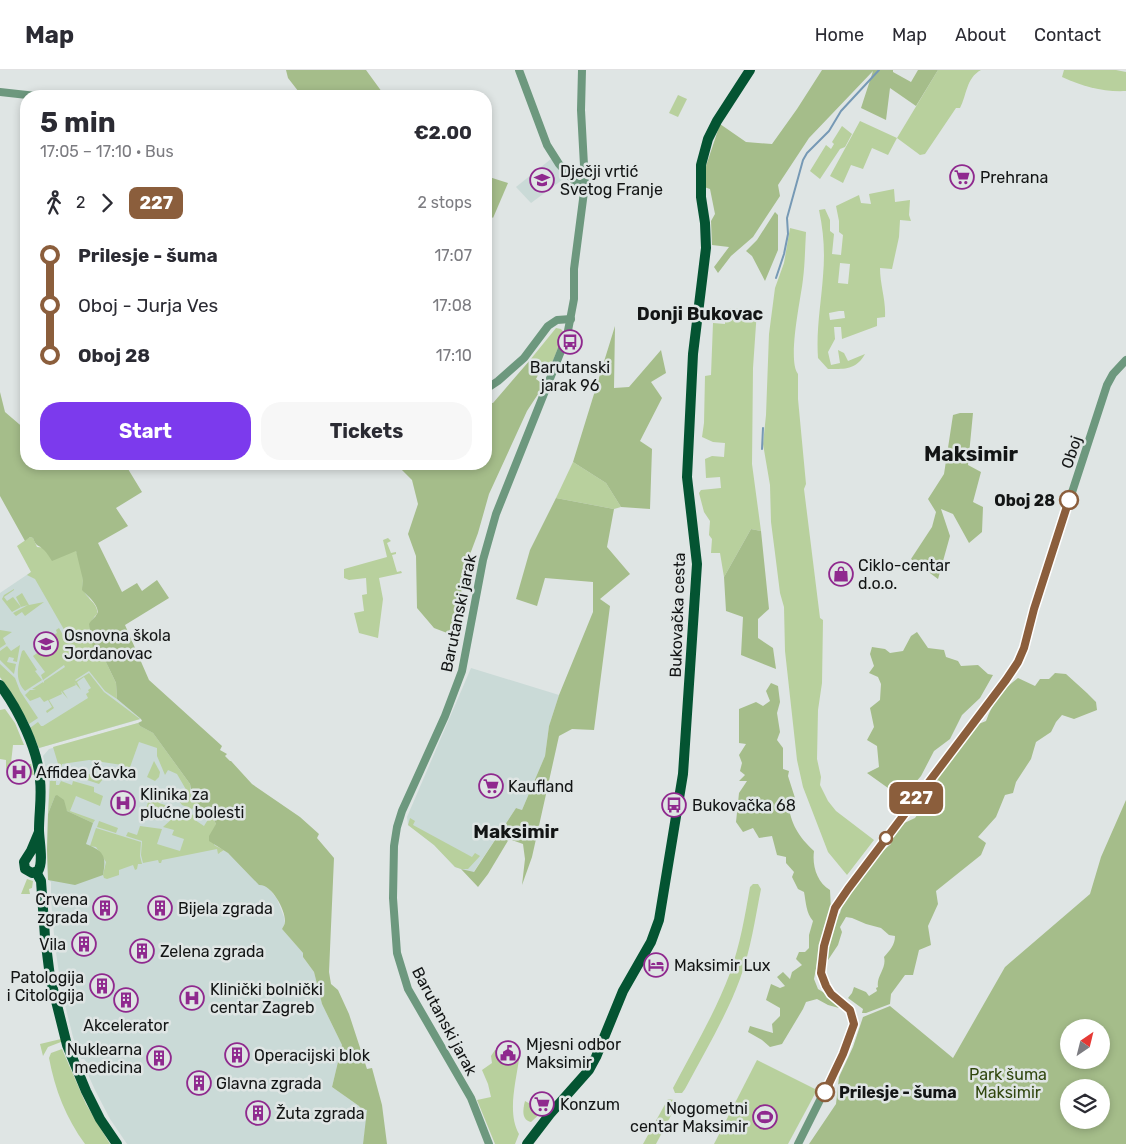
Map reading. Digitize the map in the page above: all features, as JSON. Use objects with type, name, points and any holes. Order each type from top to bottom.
[{"type":"main road","name":"Bukovačka cesta","points":[[528,1144],[550,1114],[583,1078],[596,1057],[623,990],[651,942],[660,920],[683,774],[697,564],[686,477],[693,354],[706,248],[705,223],[700,197],[701,165],[708,139],[716,121],[750,70]]},
{"type":"main road","points":[[0,685],[16,711],[37,760],[40,781],[39,832],[41,867],[32,873],[25,869],[24,862],[39,832]]},
{"type":"main road","points":[[27,857],[35,855],[41,860]]},
{"type":"main road","points":[[36,872],[41,881],[44,930],[50,977],[67,1045],[93,1105],[117,1144]]},
{"type":"main road","name":"Bukovačka cesta","points":[[519,1144],[539,1122],[550,1114]]},
{"type":"street","points":[[519,70],[547,146],[559,164],[577,184],[584,184]]},
{"type":"street","name":"Barutanski jarak","points":[[489,1144],[471,1098],[408,989],[402,972],[397,953],[393,898],[394,846],[401,813],[445,716],[462,670],[482,560],[496,514],[564,346],[571,319],[574,299],[574,269],[584,184],[581,129],[582,70]]},
{"type":"street","points":[[0,92],[20,94]]},
{"type":"street","points":[[492,385],[524,358],[548,326],[557,320],[571,319]]},
{"type":"street","name":"Oboj","points":[[798,1144],[843,1054],[854,1024],[850,1010],[831,994],[821,973],[824,946],[835,908],[1018,662],[1107,385],[1113,374],[1126,360]]},
{"type":"shaded area","name":"Dječji vrtić Svetog Franje","points":[[551,159],[566,177],[531,203],[516,187]]},
{"type":"shaded area","name":"Osnovna škola Jordanovac","points":[[76,551],[117,699],[141,719],[39,748],[29,724],[0,677],[0,593],[31,572]]},
{"type":"shaded area","points":[[471,668],[559,695],[549,726],[545,756],[522,810],[516,808],[473,873],[455,867],[434,845],[408,825],[407,817]]},
{"type":"shaded area","name":"Klinički bolnički centar Zagreb","points":[[138,723],[153,733],[212,816],[216,847],[220,853],[224,850],[228,853],[263,885],[268,887],[277,899],[285,923],[282,929],[303,953],[303,957],[314,972],[322,1004],[342,1045],[332,1087],[361,1109],[368,1110],[363,1144],[127,1144],[110,1119],[86,1070],[88,1064],[84,1059],[81,1059],[73,1037],[62,993],[55,946],[51,882],[48,879],[49,782],[43,756],[49,749]]},
{"type":"green space","points":[[286,70],[366,70],[381,90],[297,90],[288,78]]},
{"type":"green space","points":[[822,70],[893,70],[893,72],[911,82],[918,70],[938,70],[916,106],[890,88],[886,120],[861,108],[873,71],[809,138],[778,185],[780,196],[753,237],[731,256],[718,273],[714,267],[729,247],[712,245],[711,221],[715,214],[710,189],[704,187],[706,166],[720,124],[746,142],[772,144]]},
{"type":"green space","points":[[938,70],[981,70],[972,77],[960,108],[956,108],[925,154],[920,155],[897,138]]},
{"type":"green space","points":[[1064,70],[1116,70],[1126,72],[1126,91],[1101,90],[1078,84],[1062,77]]},
{"type":"green space","points":[[678,95],[687,99],[678,117],[669,113]]},
{"type":"green space","points":[[860,121],[897,138],[888,155],[872,148],[863,169],[851,165],[843,183],[830,176]]},
{"type":"green space","points":[[842,126],[852,134],[845,147],[840,149],[820,179],[810,171],[826,145],[831,149],[834,144],[832,142]]},
{"type":"green space","points":[[492,178],[508,183],[492,217]]},
{"type":"green space","points":[[894,189],[895,202],[910,200],[909,215],[911,221],[900,220],[899,237],[892,269],[880,268],[885,317],[877,318],[877,326],[842,339],[841,327],[834,327],[835,339],[828,352],[831,365],[840,363],[838,350],[844,353],[848,361],[865,354],[854,366],[828,369],[818,358],[818,327],[824,260],[819,210],[825,209],[830,220],[830,231],[834,234],[832,254],[841,255],[843,235],[839,232],[836,206],[859,195],[861,203],[871,204],[869,194]],"holes":[[[840,263],[850,264],[848,284],[838,283]],[[844,311],[845,318],[830,320],[829,313]]]},
{"type":"green space","points":[[775,212],[778,215],[778,250],[765,281],[752,256],[746,251],[757,240]]},
{"type":"green space","points":[[790,228],[806,232],[804,273],[794,343],[794,356],[798,374],[798,399],[806,484],[804,489],[820,618],[823,620],[822,683],[818,710],[817,759],[821,777],[820,785],[828,801],[836,811],[874,840],[847,875],[828,852],[803,787],[797,760],[785,651],[784,607],[780,593],[771,522],[770,485],[763,444],[769,334],[775,288],[784,263]]},
{"type":"green space","points":[[729,308],[757,310],[753,368],[752,464],[761,531],[751,529],[724,577],[720,553],[711,553],[710,521],[704,512],[699,493],[701,490],[721,488],[720,477],[706,478],[705,459],[712,456],[724,457],[725,443],[713,442],[702,437],[705,376],[711,375],[713,323],[725,324],[725,316]]},
{"type":"green space","points":[[615,326],[614,388],[629,387],[661,350],[666,373],[651,382],[662,398],[640,441],[652,449],[650,509],[621,507],[606,483],[573,462]]},
{"type":"green space","points":[[556,328],[561,329],[564,333],[550,368],[530,360]]},
{"type":"green space","points":[[530,360],[548,367],[544,374],[539,373],[536,379],[544,385],[527,411],[489,494],[478,533],[463,573],[459,620],[455,636],[434,628],[417,608],[416,556],[408,534],[418,504],[412,480],[402,470],[492,470],[493,403]]},
{"type":"green space","points":[[0,392],[5,412],[20,425],[20,470],[129,470],[142,492],[116,508],[128,526],[98,543],[122,592],[137,583],[142,591],[157,580],[169,598],[125,625],[149,680],[222,746],[220,750],[227,754],[225,756],[252,784],[300,817],[319,834],[317,838],[334,858],[329,972],[331,984],[338,990],[349,1014],[367,1069],[372,1068],[382,1105],[387,1144],[363,1144],[367,1110],[361,1109],[332,1087],[342,1045],[322,1004],[314,972],[303,957],[303,953],[282,929],[285,917],[281,905],[269,889],[259,885],[228,853],[209,841],[209,836],[216,824],[212,816],[193,799],[190,784],[153,733],[140,726],[138,723],[142,721],[141,719],[117,699],[116,683],[105,660],[94,654],[89,624],[98,611],[93,601],[82,590],[83,580],[76,551],[52,561],[44,550],[36,544],[33,538],[30,537],[25,541],[0,496]]},
{"type":"green space","points":[[973,413],[968,465],[981,472],[973,502],[983,507],[982,532],[969,543],[953,514],[941,509],[950,536],[938,579],[911,559],[932,527],[936,512],[928,499],[944,474],[953,415]]},
{"type":"green space","points":[[573,462],[606,483],[621,507],[614,509],[556,498]]},
{"type":"green space","points":[[556,498],[614,509],[607,547],[630,574],[600,599],[610,606],[594,730],[572,729],[559,736],[532,857],[522,885],[525,859],[523,844],[509,839],[478,887],[461,869],[474,872],[516,808],[522,810],[545,756],[549,726],[559,695],[593,612],[593,582],[545,578],[537,606],[516,599],[530,550]]},
{"type":"green space","points":[[751,529],[761,531],[769,609],[758,619],[758,638],[773,648],[776,669],[741,655],[743,617],[726,611],[724,577]]},
{"type":"green space","points":[[30,537],[33,538],[37,547],[76,551],[79,557],[84,591],[95,604],[97,610],[97,614],[91,624],[90,635],[98,657],[105,660],[116,683],[117,699],[105,691],[89,671],[75,680],[89,673],[104,692],[140,719],[39,748],[30,728],[38,722],[43,726],[88,698],[86,694],[91,688],[84,677],[77,682],[81,690],[74,682],[76,685],[63,691],[68,699],[61,691],[62,694],[49,700],[54,708],[47,713],[46,711],[52,707],[48,700],[44,702],[40,697],[30,701],[25,695],[30,690],[36,690],[32,689],[44,683],[44,681],[65,667],[64,665],[43,680],[41,675],[45,672],[33,656],[44,648],[39,641],[48,635],[50,637],[57,633],[56,630],[59,628],[63,635],[66,633],[35,579],[27,575],[31,572],[17,546]]},
{"type":"green space","points":[[388,538],[391,541],[387,543],[391,553],[396,552],[396,554],[392,555],[397,572],[401,571],[402,573],[379,578],[383,599],[378,638],[359,633],[354,613],[364,611],[362,595],[367,594],[366,578],[349,580],[344,578],[344,569],[387,557],[383,540]]},
{"type":"green space","points":[[14,589],[4,597],[7,601],[13,597],[21,607],[12,612],[2,599],[4,595]]},
{"type":"green space","points":[[22,593],[29,605],[44,602],[25,616],[22,612],[16,616],[13,613],[28,605],[21,607],[16,597]]},
{"type":"green space","points":[[0,630],[12,632],[3,638],[6,644],[0,648]]},
{"type":"green space","points":[[917,632],[928,648],[944,650],[946,657],[958,661],[961,666],[978,665],[988,674],[993,675],[980,698],[962,715],[950,739],[934,751],[921,776],[902,798],[867,773],[879,767],[877,746],[867,740],[874,727],[870,708],[880,700],[881,684],[878,677],[869,673],[874,666],[870,654],[872,647],[885,649],[890,653],[903,651],[911,636]]},
{"type":"green space","points":[[20,645],[17,662],[13,661],[14,658],[9,657],[7,662],[16,664],[14,674],[0,660],[0,651],[7,646],[11,651]]},
{"type":"green space","points":[[24,650],[42,680],[25,691],[18,677],[19,662]]},
{"type":"green space","points":[[0,664],[15,678],[20,691],[38,718],[29,724],[0,677]]},
{"type":"green space","points":[[1055,673],[1066,674],[1096,702],[1097,710],[1074,719],[1062,715],[1051,732],[1036,742],[1031,759],[1016,782],[1013,793],[1005,795],[996,817],[978,837],[986,843],[981,855],[936,891],[938,904],[928,926],[931,945],[919,950],[913,975],[905,975],[891,994],[890,1004],[862,1013],[863,1009],[848,998],[854,987],[866,992],[869,996],[877,991],[876,988],[878,987],[885,961],[884,957],[893,945],[895,936],[889,935],[881,928],[846,917],[840,927],[842,932],[838,945],[828,960],[827,951],[835,920],[840,913],[845,897],[852,891],[866,865],[891,844],[893,834],[900,825],[915,818],[926,802],[922,794],[971,727],[986,721],[995,702],[1007,687],[1018,678],[1035,686],[1040,679],[1049,679]]},
{"type":"green space","points":[[771,683],[778,686],[780,702],[777,713],[780,732],[777,740],[783,748],[783,769],[789,771],[788,776],[795,798],[788,803],[791,817],[800,835],[814,851],[816,873],[825,887],[830,890],[831,910],[824,927],[814,979],[818,989],[834,999],[839,1008],[817,999],[806,1002],[782,1044],[770,1047],[748,1032],[750,1026],[773,1033],[772,1024],[780,1016],[780,1008],[766,1000],[771,984],[780,988],[785,986],[777,977],[783,972],[790,979],[792,972],[802,965],[796,959],[799,952],[805,952],[809,948],[809,935],[813,921],[808,911],[804,892],[798,889],[792,877],[794,872],[786,863],[786,857],[777,855],[772,836],[759,838],[753,828],[743,832],[736,822],[739,793],[747,781],[739,781],[745,775],[740,771],[742,763],[739,755],[746,744],[739,743],[739,709],[756,702],[763,706],[770,701],[766,691]]},
{"type":"green space","points":[[5,709],[15,723],[24,745],[13,745],[11,763],[31,764],[34,775],[29,774],[29,765],[24,765],[23,768],[10,766],[10,770],[6,769],[6,760],[0,759],[0,710]]},
{"type":"green space","points":[[138,723],[153,733],[190,784],[191,796],[212,816],[216,824],[214,845],[224,850],[218,854],[217,849],[162,860],[161,863],[158,860],[143,863],[141,855],[142,841],[126,836],[128,832],[137,835],[140,826],[162,829],[157,844],[180,851],[184,839],[172,835],[174,830],[163,827],[173,818],[176,812],[181,811],[179,817],[181,818],[182,815],[188,818],[190,813],[196,817],[195,820],[204,826],[209,818],[194,806],[192,809],[182,805],[179,801],[179,797],[188,793],[177,774],[168,770],[165,775],[157,756],[157,748],[139,742],[129,770],[121,768],[122,765],[89,760],[62,764],[62,767],[59,767],[53,747]]},
{"type":"green space","points":[[154,761],[160,772],[159,777],[155,781],[147,777]]},
{"type":"green space","points":[[79,774],[107,774],[99,784],[75,776]]},
{"type":"green space","points":[[50,781],[56,781],[56,785],[59,785],[61,781],[72,785],[73,781],[94,787],[94,792],[103,796],[100,806],[76,796],[70,811],[95,820],[93,823],[67,811],[55,796],[48,814]]},
{"type":"green space","points":[[57,795],[64,800],[67,811],[93,823],[86,844],[100,852],[104,858],[103,875],[75,885],[48,880],[48,814]]},
{"type":"green space","points":[[154,795],[157,796],[156,799],[159,800],[159,803],[168,806],[164,815],[154,820],[144,816],[148,802],[151,803]]},
{"type":"green space","name":"Park šuma Maksimir","points":[[1126,800],[1126,1144],[809,1144],[836,1104],[839,1077],[853,1047],[863,1017],[890,1006],[953,1058],[1005,967],[1090,894],[1101,857]]},
{"type":"green space","points":[[410,818],[415,821],[413,825],[472,857],[475,853],[480,856],[468,869],[455,867],[434,845],[408,825]]},
{"type":"green space","points":[[99,821],[118,828],[116,833],[97,827]]},
{"type":"green space","points":[[96,828],[141,842],[140,856],[142,864],[138,864],[135,870],[133,865],[119,870],[119,875],[107,879],[104,878],[106,862],[96,847],[90,846]]},
{"type":"green space","points":[[27,879],[33,881],[32,888],[29,889],[30,894],[21,894]]},
{"type":"green space","points":[[753,884],[758,884],[761,889],[750,945],[740,979],[721,1021],[685,1089],[682,1093],[675,1093],[673,1088],[711,1017],[730,973],[744,920],[750,887]]},
{"type":"green space","points":[[61,1039],[61,1042],[48,1047],[43,1056],[40,1044]]},
{"type":"green space","points":[[512,1046],[513,1051],[515,1051],[515,1058],[519,1059],[513,1107],[515,1126],[519,1134],[515,1144],[495,1144],[477,1100],[491,1097],[482,1070],[492,1063],[491,1056],[495,1050]]},
{"type":"green space","points":[[62,1049],[86,1104],[110,1144],[85,1144],[67,1114],[54,1081],[49,1058],[51,1053]]},
{"type":"green space","name":"Nogometni centar Maksimir","points":[[757,1060],[817,1090],[788,1144],[714,1144]]},
{"type":"green space","points":[[668,1099],[674,1100],[676,1106],[656,1144],[643,1144]]},
{"type":"green space","points":[[525,1101],[543,1111],[531,1122],[524,1117]]},
{"type":"waterway","points":[[776,278],[788,234],[787,218],[803,160],[807,153],[829,131],[841,111],[879,70]]},
{"type":"waterway","points":[[762,449],[763,428]]},
{"type":"bus line","name":"227","points":[[825,1092],[850,1038],[854,1024],[850,1010],[831,994],[821,973],[824,946],[835,908],[1018,662],[1024,648],[1034,609],[1069,500]]},
{"type":"place","name":"Prehrana","points":[[962,177]]},
{"type":"place","name":"Dječji vrtić Svetog Franje","points":[[542,180]]},
{"type":"place","name":"Barutanski jarak 96","points":[[570,342]]},
{"type":"place","name":"Oboj 28","points":[[1069,500]]},
{"type":"place","name":"Ciklo-centar d.o.o.","points":[[841,574]]},
{"type":"place","name":"Osnovna škola Jordanovac","points":[[46,644]]},
{"type":"place","name":"Affidea Čavka","points":[[19,772]]},
{"type":"place","name":"Kaufland","points":[[491,786]]},
{"type":"place","name":"Klinika za plućne bolesti","points":[[123,803]]},
{"type":"place","name":"Bukovačka 68","points":[[674,805]]},
{"type":"place","name":"Crvena zgrada","points":[[105,908]]},
{"type":"place","name":"Bijela zgrada","points":[[160,908]]},
{"type":"place","name":"Vila","points":[[84,944]]},
{"type":"place","name":"Zelena zgrada","points":[[142,951]]},
{"type":"place","name":"Maksimir Lux","points":[[656,965]]},
{"type":"place","name":"Patologija i Citologija","points":[[102,986]]},
{"type":"place","name":"Klinički bolnički centar Zagreb","points":[[192,998]]},
{"type":"place","name":"Akcelerator","points":[[126,1000]]},
{"type":"place","name":"Mjesni odbor Maksimir","points":[[508,1053]]},
{"type":"place","name":"Operacijski blok","points":[[237,1055]]},
{"type":"place","name":"Nuklearna medicina","points":[[159,1058]]},
{"type":"place","name":"Glavna zgrada","points":[[199,1083]]},
{"type":"place","name":"Prilesje - šuma","points":[[825,1092]]},
{"type":"place","name":"Konzum","points":[[542,1104]]},
{"type":"place","name":"Žuta zgrada","points":[[258,1113]]},
{"type":"place","name":"Nogometni centar Maksimir","points":[[765,1117]]},
{"type":"district","name":"Donji Bukovac","points":[[700,314]]},
{"type":"district","name":"Maksimir","points":[[971,454]]},
{"type":"district","name":"Maksimir","points":[[516,831]]}]
